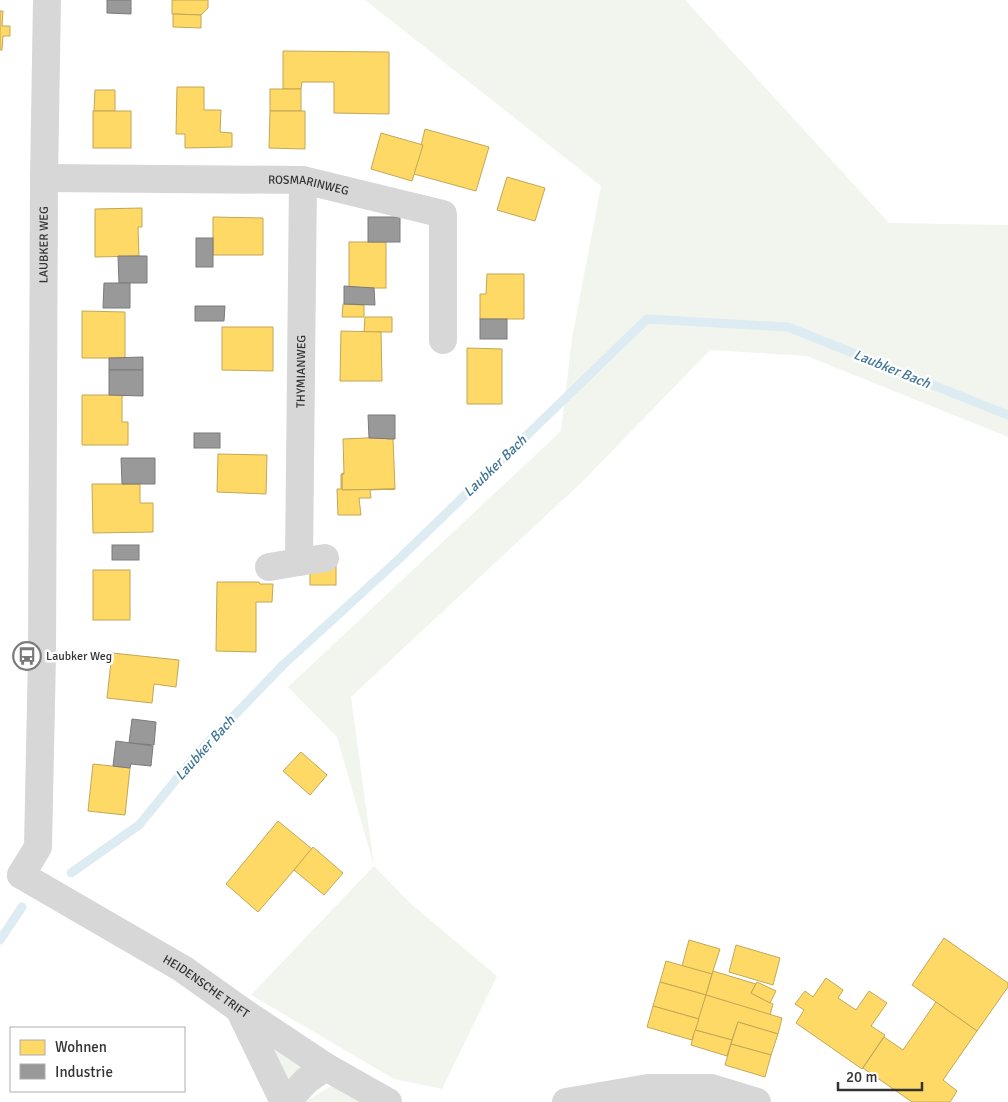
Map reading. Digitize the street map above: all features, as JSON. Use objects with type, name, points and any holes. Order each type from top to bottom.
[{"type":"street","name":"LAUBKER WEG","points":[[11,875],[38,847],[42,655],[44,178],[47,0]]},
{"type":"street","name":"ROSMARINWEG","points":[[44,178],[303,180],[443,214],[443,340]]},
{"type":"street","name":"THYMIANWEG","points":[[299,562],[303,180]]},
{"type":"street","points":[[269,567],[325,558]]},
{"type":"street","name":"HEIDENSCHE TRIFT","points":[[11,875],[183,969],[326,1067],[388,1102]]},
{"type":"street","points":[[239,1009],[285,1102],[307,1080],[326,1067]]},
{"type":"street","points":[[566,1102],[648,1088],[711,1088],[757,1102]]},
{"type":"shaded area","points":[[365,0],[685,0],[889,223],[1008,225],[1008,437],[807,356],[710,350],[582,482],[351,697],[374,866],[337,737],[288,687],[561,431],[572,338],[601,186]]},
{"type":"shaded area","points":[[374,866],[410,903],[497,976],[442,1089],[394,1079],[251,995]]},
{"type":"shaded area","points":[[258,1032],[302,1068],[282,1088]]},
{"type":"shaded area","points":[[333,1085],[372,1102],[305,1102]]},
{"type":"building: Wohnen","points":[[172,0],[208,0],[208,8],[201,15],[172,14]]},
{"type":"building: Wohnen","points":[[0,11],[3,11],[2,26],[10,26],[10,36],[3,36],[2,50],[0,50]]},
{"type":"building: Wohnen","points":[[173,14],[201,15],[201,28],[173,27]]},
{"type":"building: Wohnen","points":[[283,51],[389,52],[389,114],[334,113],[334,82],[302,82],[301,89],[283,89]]},
{"type":"building: Wohnen","points":[[177,87],[204,87],[204,110],[221,110],[220,132],[232,133],[232,147],[185,148],[185,134],[176,134]]},
{"type":"building: Wohnen","points":[[270,89],[301,89],[301,111],[270,111]]},
{"type":"building: Wohnen","points":[[95,90],[115,90],[115,111],[94,111]]},
{"type":"building: Wohnen","points":[[93,111],[131,111],[131,148],[93,148]]},
{"type":"building: Wohnen","points":[[270,111],[305,111],[305,149],[269,148]]},
{"type":"building: Wohnen","points":[[425,129],[489,147],[476,191],[414,174]]},
{"type":"building: Wohnen","points":[[381,133],[423,145],[412,181],[371,169]]},
{"type":"building: Wohnen","points":[[507,177],[545,188],[535,221],[497,210]]},
{"type":"building: Wohnen","points":[[142,208],[142,227],[138,227],[139,256],[95,257],[95,209]]},
{"type":"building: Wohnen","points":[[213,217],[263,218],[263,255],[213,255]]},
{"type":"building: Wohnen","points":[[349,242],[386,242],[386,288],[349,288]]},
{"type":"building: Wohnen","points":[[487,274],[524,274],[524,319],[480,319],[480,294],[486,294]]},
{"type":"building: Wohnen","points":[[343,304],[364,305],[364,317],[342,317]]},
{"type":"building: Wohnen","points":[[82,311],[125,312],[125,358],[82,358]]},
{"type":"building: Wohnen","points":[[365,317],[392,317],[392,332],[364,332]]},
{"type":"building: Wohnen","points":[[222,327],[273,327],[273,371],[222,370]]},
{"type":"building: Wohnen","points":[[341,331],[381,332],[382,381],[340,381]]},
{"type":"building: Wohnen","points":[[467,348],[502,349],[502,404],[467,404]]},
{"type":"building: Wohnen","points":[[82,395],[128,395],[122,396],[122,422],[128,422],[128,445],[82,445]]},
{"type":"building: Wohnen","points":[[387,437],[387,439],[393,439],[395,489],[342,490],[342,474],[344,474],[343,439]]},
{"type":"building: Wohnen","points":[[218,454],[267,455],[266,494],[217,492]]},
{"type":"building: Wohnen","points":[[344,473],[342,474],[342,490],[395,489],[370,490],[371,498],[359,498],[361,515],[338,515],[337,489],[341,489],[341,474]]},
{"type":"building: Wohnen","points":[[92,484],[140,484],[140,503],[153,503],[153,532],[93,533]]},
{"type":"building: Wohnen","points":[[310,563],[336,563],[336,585],[310,585]]},
{"type":"building: Wohnen","points":[[93,570],[130,570],[130,620],[93,620]]},
{"type":"building: Wohnen","points":[[217,582],[273,584],[272,602],[256,602],[256,652],[216,651]]},
{"type":"building: Wohnen","points":[[112,653],[179,660],[176,687],[154,684],[152,703],[107,698]]},
{"type":"building: Wohnen","points":[[301,752],[327,775],[310,795],[283,771]]},
{"type":"building: Wohnen","points":[[93,764],[130,768],[125,815],[88,811]]},
{"type":"building: Wohnen","points":[[278,821],[312,849],[258,912],[226,884]]},
{"type":"building: Wohnen","points":[[313,847],[343,873],[324,895],[294,870]]},
{"type":"building: Wohnen","points":[[944,938],[1008,983],[1008,987],[977,1031],[912,985]]},
{"type":"building: Wohnen","points":[[689,940],[720,949],[712,974],[682,966]]},
{"type":"building: Wohnen","points":[[736,945],[780,958],[773,985],[729,972]]},
{"type":"building: Wohnen","points":[[666,961],[712,974],[706,995],[660,982]]},
{"type":"building: Wohnen","points":[[713,971],[756,984],[751,993],[773,1004],[770,1015],[706,995]]},
{"type":"building: Wohnen","points":[[826,978],[843,990],[838,998],[856,1010],[869,991],[887,1003],[871,1026],[885,1035],[862,1069],[796,1023],[804,1010],[795,1004],[805,991],[813,997]]},
{"type":"building: Wohnen","points":[[660,982],[706,995],[699,1019],[653,1006]]},
{"type":"building: Wohnen","points":[[757,982],[776,991],[770,1003],[751,993]]},
{"type":"building: Wohnen","points":[[706,995],[782,1018],[778,1034],[738,1022],[732,1040],[695,1030]]},
{"type":"building: Wohnen","points":[[936,1002],[977,1031],[943,1080],[957,1091],[950,1102],[912,1102],[863,1068],[884,1037],[903,1050]]},
{"type":"building: Wohnen","points":[[653,1006],[699,1019],[692,1040],[647,1027]]},
{"type":"building: Wohnen","points":[[738,1022],[778,1034],[771,1055],[731,1044]]},
{"type":"building: Wohnen","points":[[695,1030],[732,1040],[727,1056],[691,1045]]},
{"type":"building: Wohnen","points":[[731,1044],[771,1055],[765,1077],[725,1065]]},
{"type":"building: Industrie","points":[[107,0],[131,0],[131,14],[107,13]]},
{"type":"building: Industrie","points":[[368,217],[400,217],[400,242],[368,242]]},
{"type":"building: Industrie","points":[[196,238],[213,238],[213,267],[196,267]]},
{"type":"building: Industrie","points":[[118,256],[147,256],[147,283],[119,283]]},
{"type":"building: Industrie","points":[[104,283],[130,283],[130,308],[103,308]]},
{"type":"building: Industrie","points":[[344,286],[374,288],[375,305],[344,304]]},
{"type":"building: Industrie","points":[[195,306],[225,306],[224,321],[195,321]]},
{"type":"building: Industrie","points":[[480,319],[507,319],[507,339],[480,339]]},
{"type":"building: Industrie","points":[[143,357],[143,370],[109,370],[109,358]]},
{"type":"building: Industrie","points":[[109,370],[143,370],[143,396],[109,395]]},
{"type":"building: Industrie","points":[[368,415],[395,415],[395,439],[369,438]]},
{"type":"building: Industrie","points":[[194,433],[220,433],[220,448],[194,448]]},
{"type":"building: Industrie","points":[[121,458],[155,458],[155,484],[122,484]]},
{"type":"building: Industrie","points":[[112,545],[139,545],[139,560],[112,560]]},
{"type":"building: Industrie","points":[[132,719],[156,722],[154,745],[129,743]]},
{"type":"building: Industrie","points":[[116,741],[153,746],[151,766],[131,764],[130,768],[113,766]]},
{"type":"waterway","name":"Laubker Bach","points":[[71,873],[139,825],[198,753],[283,665],[399,559],[647,319],[788,327],[1008,415]]},
{"type":"waterway","name":"Laubker Bach","points":[[0,940],[22,907]]},
{"type":"place","name":"Laubker Weg","points":[[27,656]]}]
